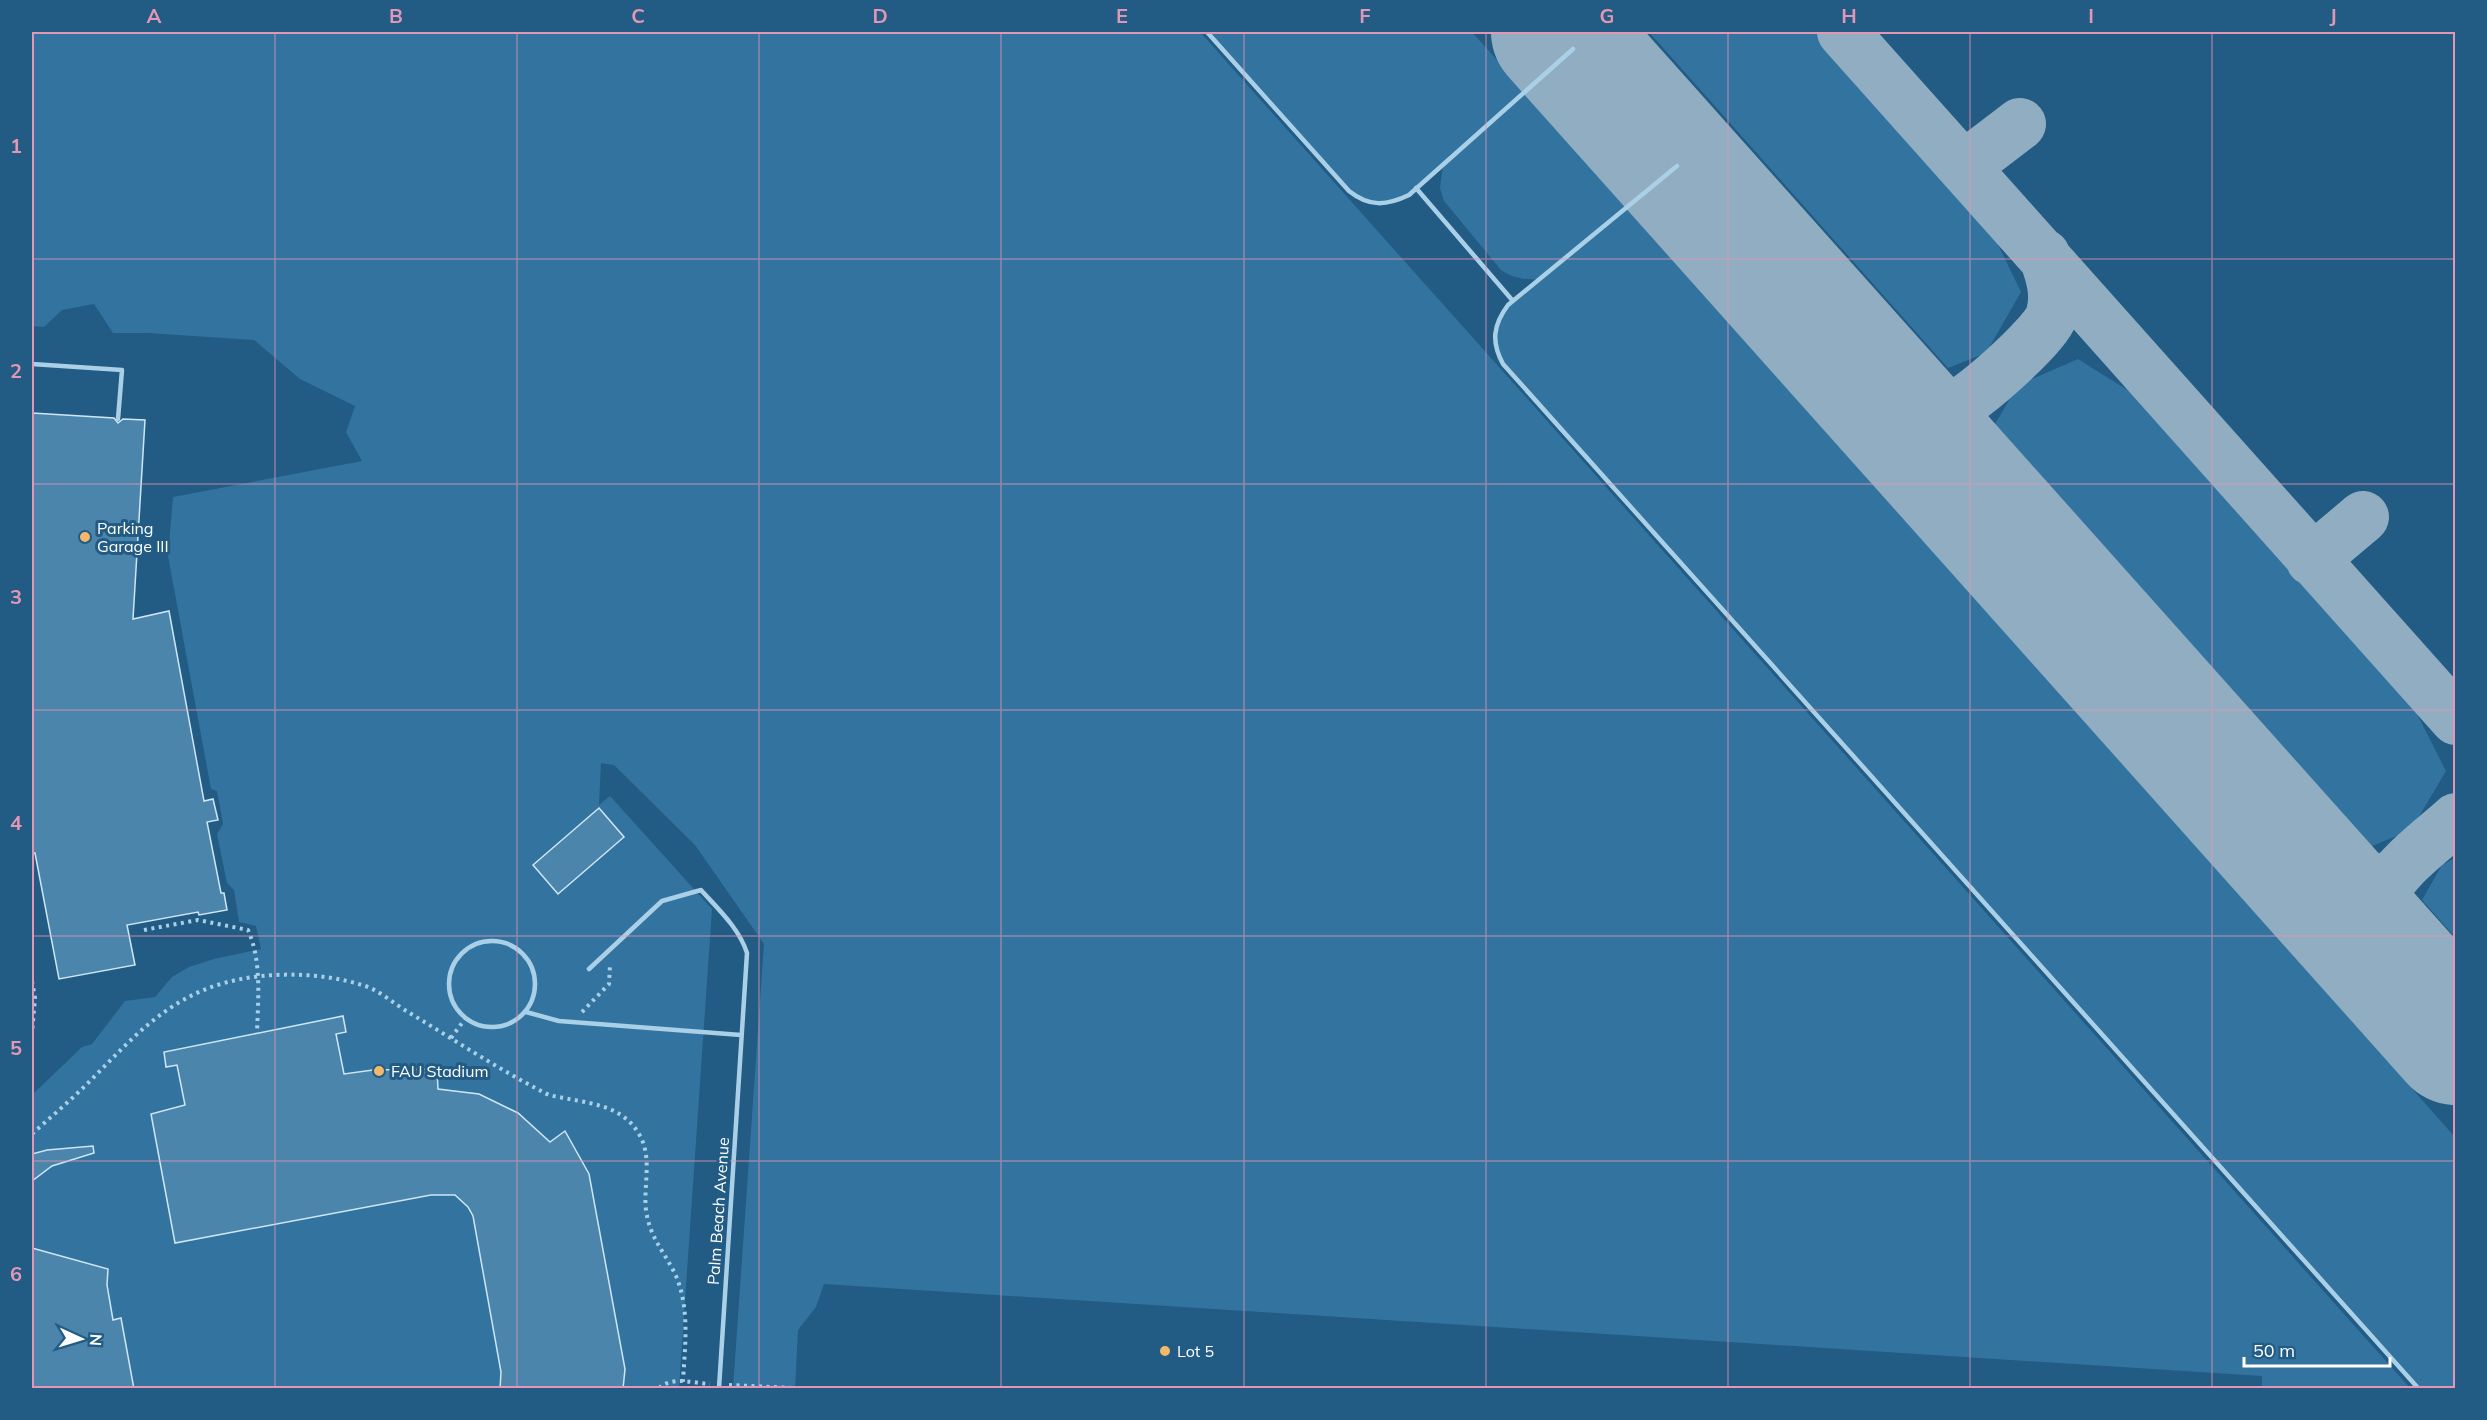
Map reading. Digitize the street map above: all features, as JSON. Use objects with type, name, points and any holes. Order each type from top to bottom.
[{"type":"lane","points":[[1207,32],[1349,191],[1369,204],[1396,201],[1416,188],[1573,49]]},
{"type":"lane","points":[[1677,166],[1513,300],[1500,316],[1495,332],[1494,344],[1503,364],[2418,1389]]},
{"type":"lane","points":[[1416,188],[1513,300]]},
{"type":"lane","points":[[32,364],[122,370],[118,419]]},
{"type":"lane","name":"Palm Beach Avenue","points":[[610,949],[662,901],[701,890],[734,927],[744,941],[747,953],[719,1389]]},
{"type":"lane","points":[[484,940],[502,941],[518,949],[530,962],[535,979],[534,997],[526,1012],[512,1023],[495,1028],[479,1026],[465,1019],[454,1006],[449,991],[449,975],[455,960],[468,947],[484,940]]},
{"type":"lane","points":[[589,969],[610,949]]},
{"type":"lane","points":[[526,1012],[571,1022],[741,1035]]},
{"type":"path","points":[[144,930],[198,920],[248,930],[252,938],[258,977],[257,1033]]},
{"type":"path","points":[[571,1022],[609,984],[610,949]]},
{"type":"path","points":[[32,1134],[89,1082],[142,1027],[195,994],[224,983],[258,977],[300,975],[366,986],[548,1095],[599,1104],[614,1109],[629,1120],[640,1135],[646,1157],[646,1210],[651,1232],[675,1274],[681,1292],[687,1325],[683,1381],[685,1389]]},
{"type":"path","points":[[32,981],[35,999],[32,1033]]},
{"type":"path","points":[[452,1038],[465,1019]]},
{"type":"shaded area","points":[[32,32],[1200,32],[2410,1388],[2262,1388],[2262,1376],[824,1284],[816,1307],[798,1330],[795,1388],[733,1388],[764,944],[695,845],[614,765],[601,763],[599,805],[610,796],[712,909],[679,1388],[32,1388],[32,1095],[82,1047],[92,1044],[125,1001],[155,997],[172,977],[189,967],[261,949],[256,926],[239,922],[234,890],[227,883],[217,834],[223,824],[217,791],[211,789],[168,556],[173,497],[362,461],[346,432],[355,406],[300,379],[254,340],[113,333],[94,304],[62,310],[44,327],[32,326]]},
{"type":"shaded area","points":[[1207,32],[1472,32],[2455,1137],[2455,1388],[2418,1388],[1503,364],[1495,338],[1497,326],[1509,306],[1538,279],[1518,278],[1501,270],[1444,201],[1440,188],[1443,165],[1415,189],[1394,201],[1371,203],[1359,199]]},
{"type":"shaded area","points":[[1649,32],[1819,32],[1990,228],[2021,292],[1986,353],[1948,368]]},
{"type":"shaded area","points":[[2078,359],[2137,396],[2244,508],[2342,619],[2415,710],[2446,771],[2411,830],[2372,846],[1995,424],[2018,385]]},
{"type":"shaded area","points":[[2455,858],[2455,937],[2422,900],[2442,865]]},
{"type":"building","points":[[32,413],[114,418],[118,423],[123,419],[145,420],[133,619],[169,611],[204,801],[213,799],[218,820],[207,822],[221,893],[224,893],[227,910],[199,915],[198,912],[127,925],[135,965],[59,979],[35,853],[32,853]]},
{"type":"building","points":[[599,808],[624,837],[558,894],[533,865]]},
{"type":"building","points":[[343,1016],[346,1032],[336,1034],[344,1074],[373,1070],[437,1069],[438,1089],[479,1094],[518,1113],[550,1142],[565,1131],[589,1174],[625,1369],[623,1389],[500,1389],[501,1372],[473,1216],[468,1207],[455,1195],[431,1195],[175,1243],[151,1114],[185,1105],[177,1065],[166,1067],[164,1052]]},
{"type":"building","points":[[93,1146],[94,1153],[52,1166],[32,1181],[32,1154],[47,1150]]},
{"type":"building","points":[[32,1248],[108,1269],[107,1285],[113,1320],[121,1318],[134,1389],[32,1389]]},
{"type":"taxiway","points":[[1843,32],[2456,719]]},
{"type":"taxiway","points":[[1965,166],[2020,124]]},
{"type":"taxiway","points":[[1885,399],[1915,410],[1946,411],[1970,397],[2003,370],[2034,339],[2051,317],[2054,301],[2053,286],[2044,255]]},
{"type":"taxiway","points":[[1956,480],[1950,459],[1949,439],[1955,420],[1966,401]]},
{"type":"taxiway","points":[[2312,560],[2363,517]]},
{"type":"taxiway","points":[[2384,958],[2376,935],[2376,915],[2381,896],[2406,863],[2456,819]]},
{"type":"taxiway","points":[[2314,880],[2335,888],[2355,889],[2375,885],[2395,874]]},
{"type":"runway","points":[[1557,32],[2456,1039]]},
{"type":"place","name":"Parking Garage III","points":[[85,537]]},
{"type":"place","name":"FAU Stadium","points":[[379,1071]]},
{"type":"place","name":"Lot 5","points":[[1165,1351]]}]
